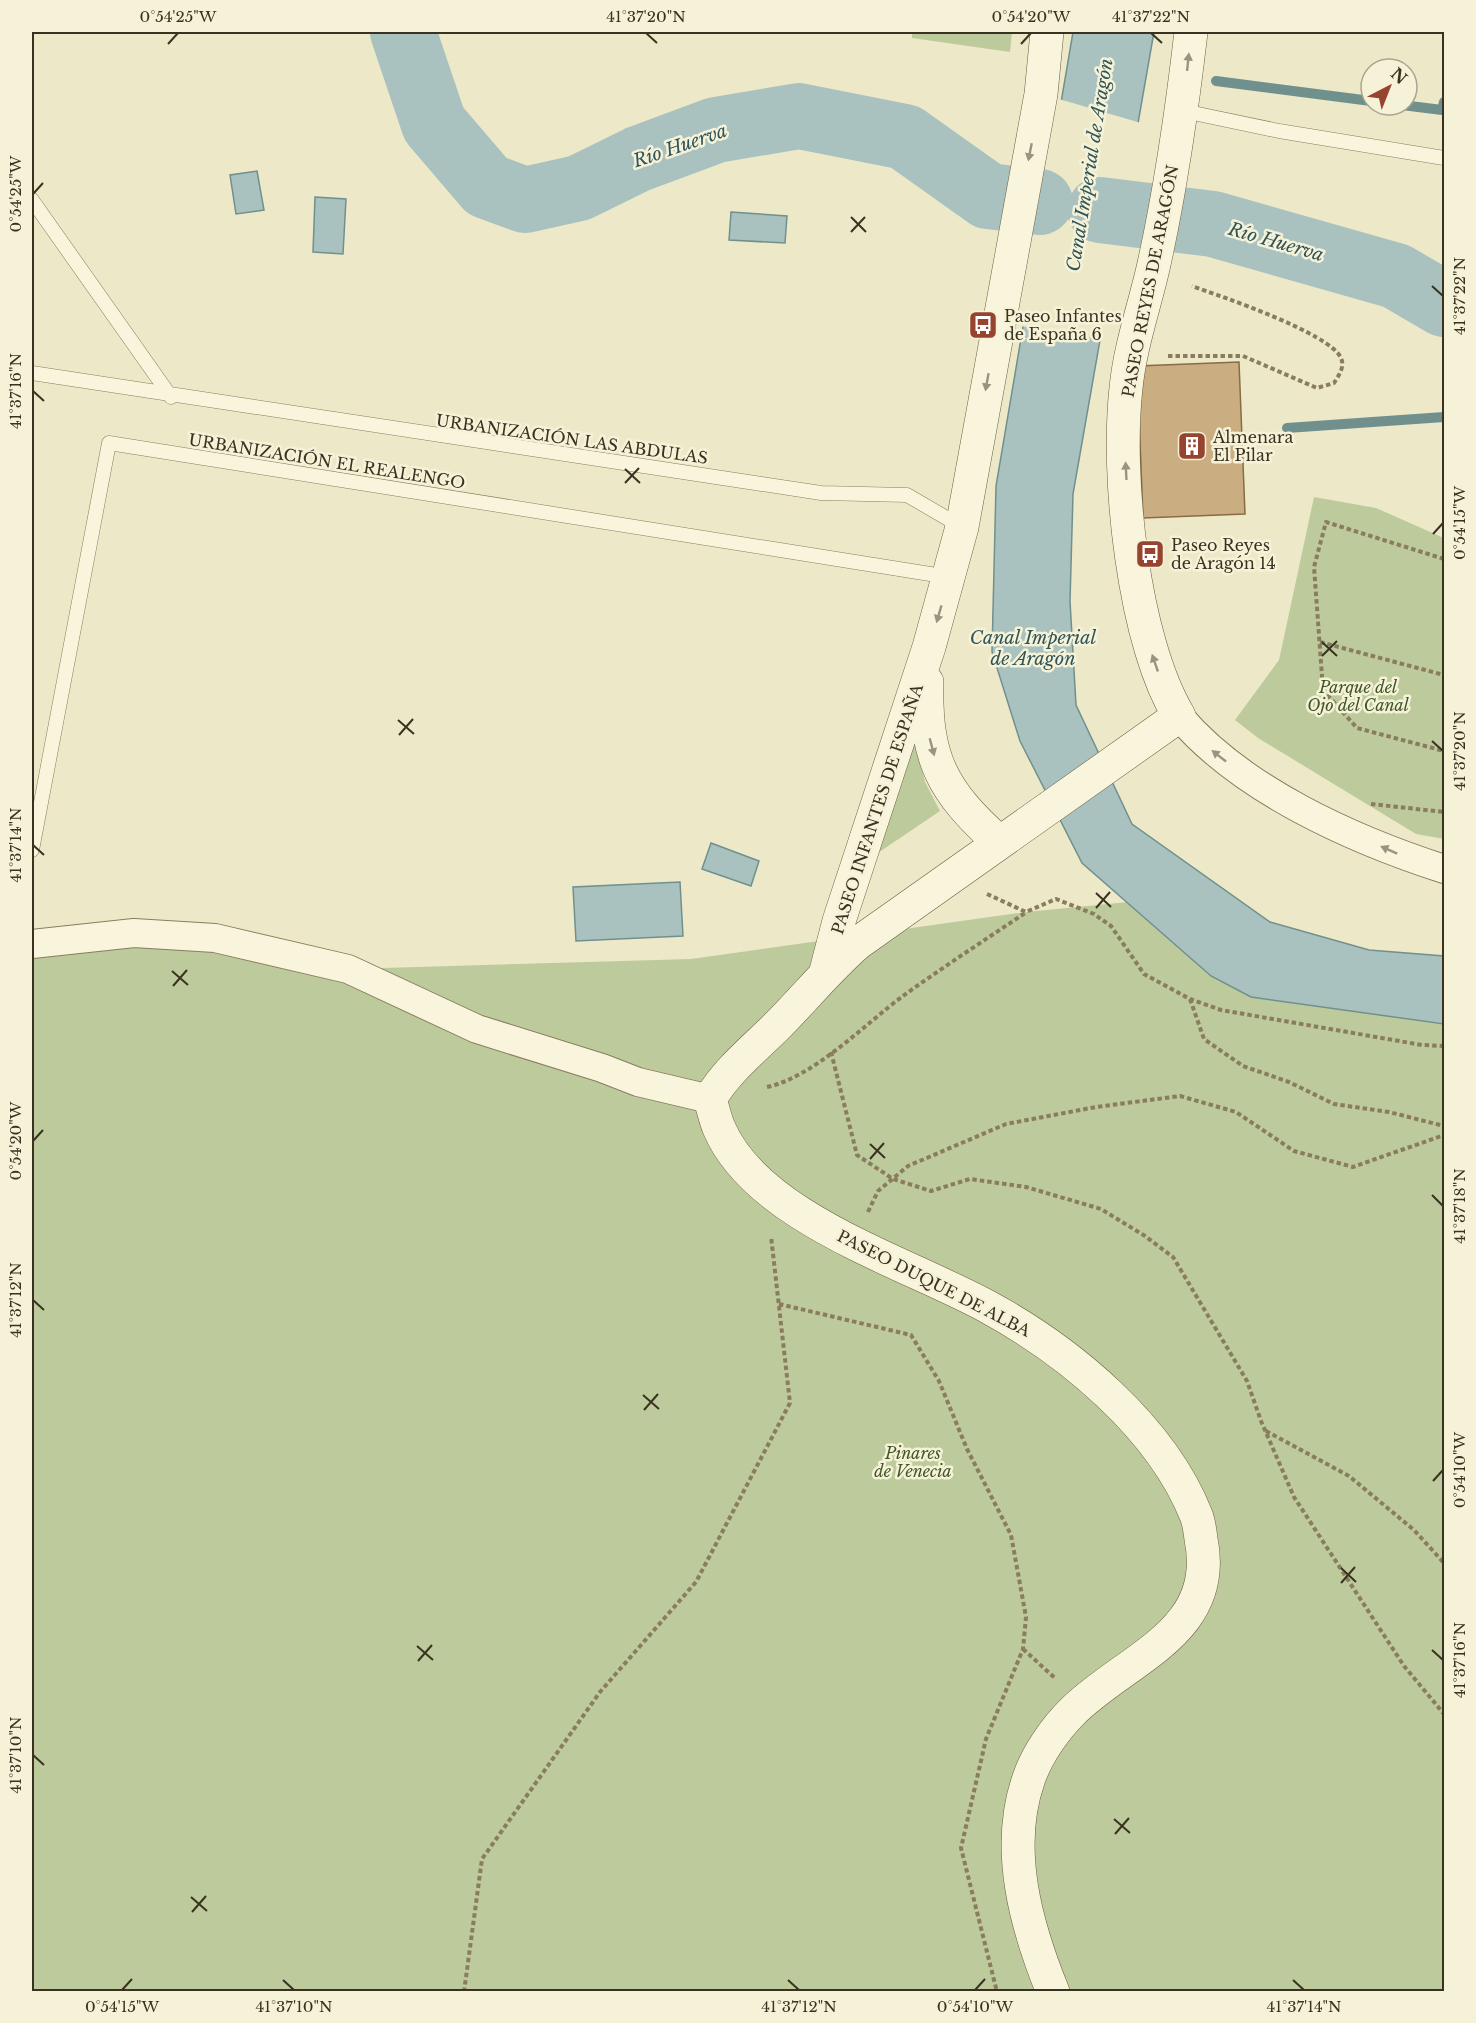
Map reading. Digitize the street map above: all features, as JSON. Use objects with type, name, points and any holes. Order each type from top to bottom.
[{"type":"street","name":"PASEO INFANTES DE ESPAÑA","points":[[826,971],[839,921],[929,647],[962,527],[997,324],[1041,94],[1047,32]]},
{"type":"street","name":"PASEO REYES DE ARAGÓN","points":[[1191,32],[1155,264],[1149,350],[1126,388],[1124,427],[1133,564],[1152,659],[1179,716],[1200,741],[1251,781],[1396,854],[1444,869]]},
{"type":"street","name":"PASEO INFANTES DE ESPAÑA","points":[[929,647],[926,708],[929,737],[937,767],[953,795],[999,842]]},
{"type":"street","name":"PASEO INFANTES DE ESPAÑA","points":[[710,1099],[720,1082],[798,1005],[826,971],[858,943],[1179,716]]},
{"type":"street","points":[[32,944],[134,933],[215,938],[348,969],[477,1029],[602,1068],[638,1082],[710,1099]]},
{"type":"street","name":"PASEO DUQUE DE ALBA","points":[[710,1099],[720,1130],[736,1156],[758,1180],[789,1206],[876,1254],[987,1306],[1032,1332],[1065,1357],[1145,1432],[1176,1475],[1197,1516],[1204,1555],[1202,1588],[1187,1616],[1163,1641],[1072,1712],[1046,1744],[1029,1776],[1020,1812],[1018,1861],[1025,1908],[1037,1953],[1053,1992]]},
{"type":"lane","points":[[1177,118],[1279,130],[1444,158]]},
{"type":"lane","points":[[32,200],[171,397]]},
{"type":"lane","name":"URBANIZACIÓN LAS ABDULAS","points":[[32,373],[171,397],[821,493],[907,495],[962,527]]},
{"type":"lane","name":"URBANIZACIÓN EL REALENGO","points":[[32,850],[109,443],[949,578]]},
{"type":"path","points":[[1149,350],[1243,356],[1317,388],[1334,383],[1343,366],[1341,356],[1329,345],[1262,311],[1192,286]]},
{"type":"path","points":[[1444,559],[1326,522],[1314,567],[1323,690],[1357,728],[1444,751]]},
{"type":"path","points":[[1320,642],[1444,675]]},
{"type":"path","points":[[961,869],[976,888],[1026,912]]},
{"type":"path","points":[[1444,1046],[1422,1045],[1221,1010],[1190,999],[1144,974],[1111,926],[1094,914],[1056,899],[1026,912],[902,997],[854,1038],[831,1052],[857,1155],[893,1179],[932,1191],[970,1179],[1026,1187],[1101,1209],[1146,1236],[1173,1257],[1247,1381],[1294,1497],[1404,1666],[1444,1714]]},
{"type":"path","points":[[1190,999],[1204,1039],[1243,1066],[1289,1082],[1334,1104],[1389,1112],[1444,1126]]},
{"type":"path","points":[[876,1254],[866,1217],[878,1191],[908,1166],[1006,1124],[1095,1107],[1180,1096],[1236,1112],[1294,1151],[1353,1167],[1444,1135]]},
{"type":"path","points":[[464,1992],[482,1859],[600,1692],[696,1582],[790,1403],[771,1230],[789,1206]]},
{"type":"path","points":[[779,1304],[911,1335],[939,1381],[967,1449],[1011,1535],[1026,1617],[1023,1649],[986,1739],[961,1848],[997,1992]]},
{"type":"path","points":[[1265,1430],[1349,1476],[1414,1530],[1444,1563]]},
{"type":"path","points":[[1023,1649],[1083,1703]]},
{"type":"green space","points":[[912,32],[1012,32],[1010,52],[912,38]]},
{"type":"green space","name":"Parque del Ojo del Canal","points":[[1314,497],[1376,508],[1444,538],[1444,839],[1416,834],[1258,738],[1235,720],[1279,660]]},
{"type":"green space","points":[[915,740],[925,782],[940,811],[869,859]]},
{"type":"green space","name":"Pinares de Venecia","points":[[1128,902],[1251,997],[1444,1024],[1444,1991],[32,1991],[32,944],[134,933],[348,969],[691,959],[1026,912]]},
{"type":"water","name":"Canal Imperial de Aragón","points":[[1073,32],[1154,32],[1073,494],[1070,601],[1076,705],[1132,824],[1270,922],[1369,950],[1444,956],[1444,1024],[1251,997],[1211,976],[1082,863],[1020,741],[992,652],[996,486]]},
{"type":"water","points":[[257,171],[264,210],[236,214],[230,175]]},
{"type":"water","points":[[315,197],[346,199],[343,254],[313,252]]},
{"type":"water","points":[[731,212],[787,216],[785,243],[729,240]]},
{"type":"water","points":[[711,843],[759,861],[751,886],[702,869]]},
{"type":"water","points":[[680,882],[683,936],[576,941],[573,887]]},
{"type":"pier","points":[[1059,99],[1141,123],[1103,339],[1020,326]]},
{"type":"building","name":"Almenara El Pilar","points":[[1239,362],[1245,514],[1143,518],[1137,366]]},
{"type":"waterway","name":"Río Huerva","points":[[403,32],[434,124],[487,186],[525,200],[579,188],[638,159],[716,130],[799,116],[905,137],[988,196],[1040,202]]},
{"type":"waterway","points":[[1216,81],[1359,99]]},
{"type":"waterway","points":[[1419,107],[1442,110],[1444,102]]},
{"type":"waterway","name":"Río Huerva","points":[[1100,210],[1213,224],[1396,276],[1444,304]]},
{"type":"waterway","points":[[1287,428],[1444,417]]},
{"type":"place","name":"Paseo Infantes de España 6","points":[[983,325]]},
{"type":"place","name":"Almenara El Pilar","points":[[1192,446]]},
{"type":"place","name":"Paseo Reyes de Aragón 14","points":[[1150,554]]}]
